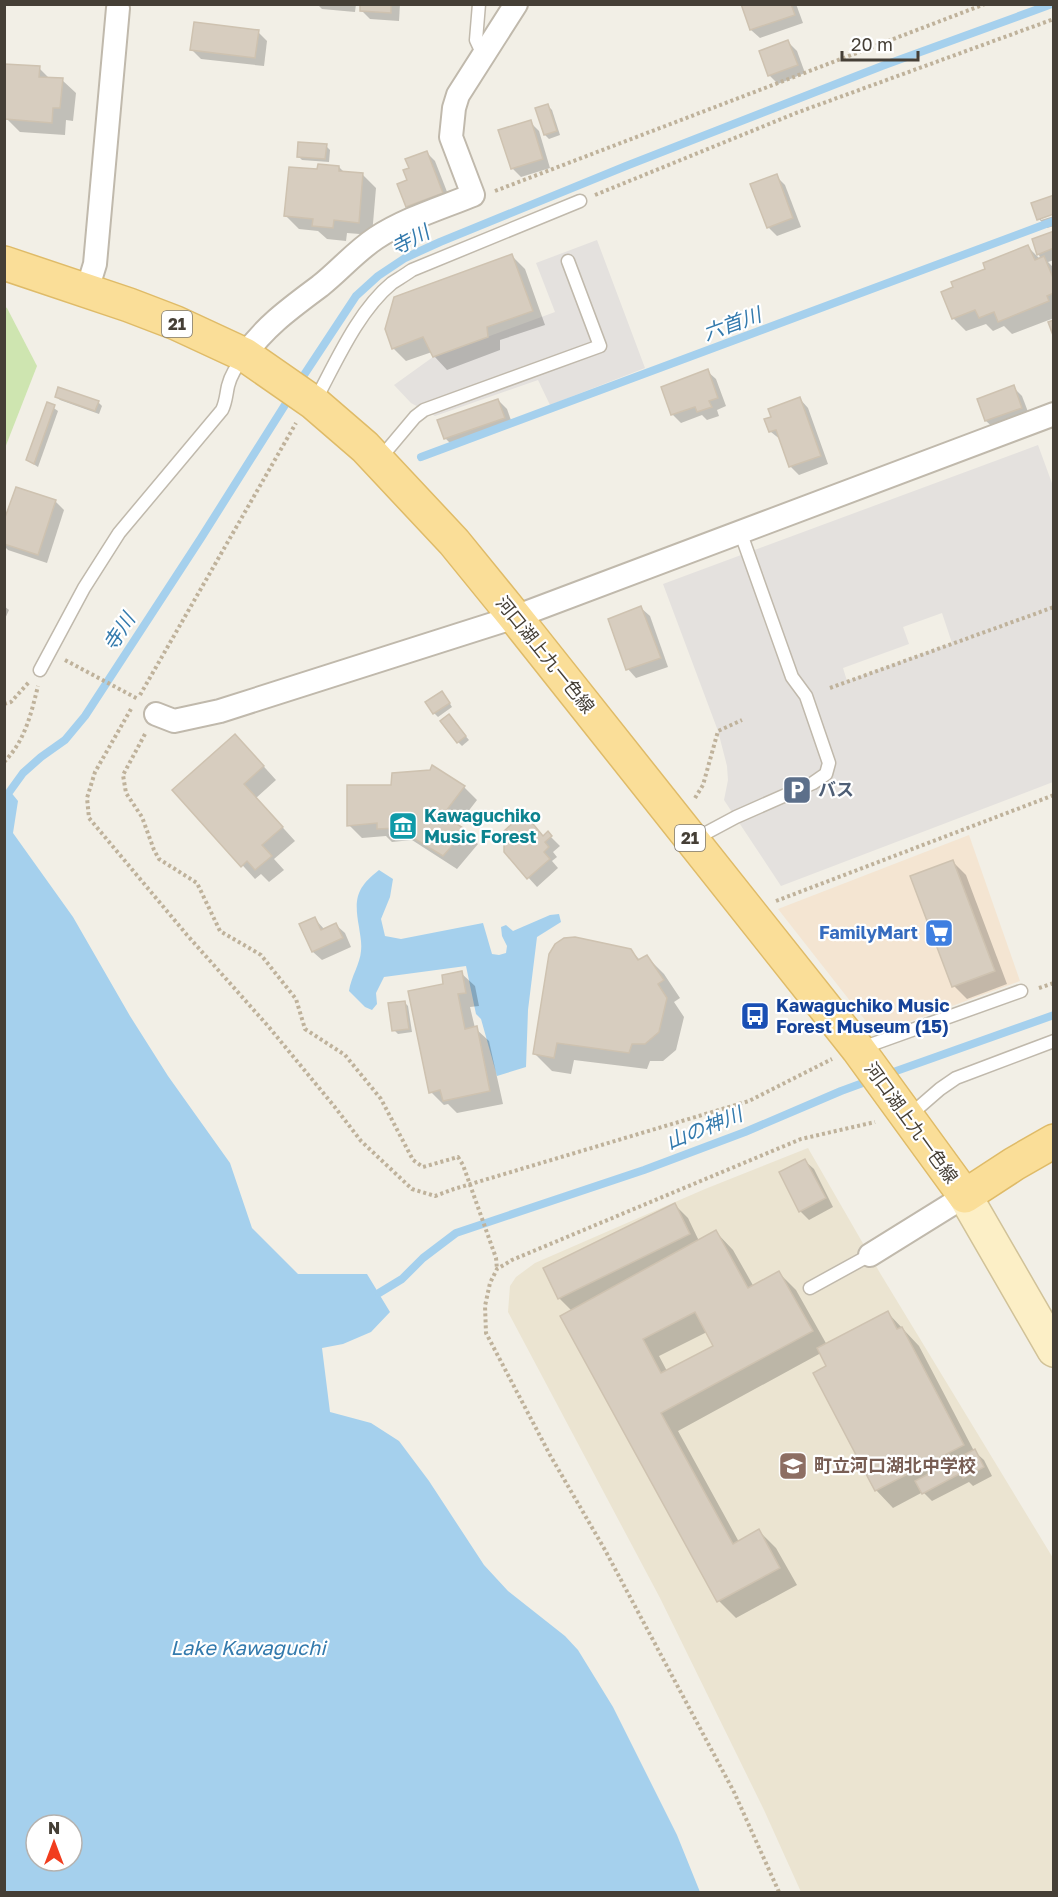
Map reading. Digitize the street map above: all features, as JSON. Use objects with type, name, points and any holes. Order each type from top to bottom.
[{"type":"main road","name":"河口湖上九一色線","points":[[4,263],[87,290],[176,323],[254,361],[378,461],[454,542],[515,617],[751,913],[896,1113],[965,1196]]},
{"type":"main road","points":[[965,1196],[1053,1141]]},
{"type":"street","points":[[254,361],[257,338],[273,322],[324,283],[358,251],[400,225],[473,195],[451,137],[454,108],[458,95],[516,4]]},
{"type":"street","points":[[87,290],[95,264],[118,6]]},
{"type":"street","points":[[156,714],[174,721],[220,711],[515,617],[1053,414]]},
{"type":"street","points":[[870,1255],[965,1196],[1053,1350]]},
{"type":"lane","points":[[479,4],[476,40],[483,55]]},
{"type":"lane","points":[[307,406],[372,304],[392,284],[412,270],[580,201]]},
{"type":"lane","points":[[378,461],[415,417],[424,410],[600,346],[568,261]]},
{"type":"lane","points":[[42,666],[84,588],[119,533],[222,410],[233,371],[254,361]]},
{"type":"lane","points":[[692,840],[813,783],[826,774],[829,763],[806,696],[792,677],[740,531]]},
{"type":"lane","points":[[854,1055],[1021,991]]},
{"type":"lane","points":[[896,1113],[956,1078],[1053,1041]]},
{"type":"lane","points":[[810,1288],[870,1255]]},
{"type":"path","points":[[473,195],[502,189],[985,4]]},
{"type":"path","points":[[580,201],[796,113],[1053,19]]},
{"type":"path","points":[[307,406],[112,740],[95,772],[87,798],[89,818],[268,1026],[361,1141],[412,1189],[435,1196],[749,1101],[854,1055]]},
{"type":"path","points":[[830,688],[1053,607]]},
{"type":"path","points":[[59,656],[138,699],[156,714],[123,775],[126,793],[142,817],[159,859],[197,884],[220,931],[261,955],[296,999],[305,1029],[345,1055],[381,1099],[413,1160],[423,1167],[458,1157],[463,1165],[496,1258],[497,1269]]},
{"type":"path","points":[[4,704],[11,702],[42,666]]},
{"type":"path","points":[[4,762],[16,750],[28,724],[42,666]]},
{"type":"path","points":[[693,801],[703,785],[718,731],[742,720]]},
{"type":"path","points":[[751,913],[1053,795]]},
{"type":"path","points":[[779,1893],[734,1792],[486,1333],[485,1306],[490,1282],[497,1269],[512,1260],[801,1139],[896,1113]]},
{"type":"shaded area","points":[[597,240],[645,368],[550,405],[538,380],[435,416],[411,403],[394,385],[433,357],[555,312],[536,263]]},
{"type":"shaded area","points":[[1038,445],[1053,486],[1053,782],[781,886],[724,800],[728,780],[727,766],[718,731],[663,584]],"holes":[[[942,613],[952,643],[847,681],[843,668],[909,644],[903,627]]]},
{"type":"shaded area","points":[[969,835],[1020,981],[876,1034],[778,909]]},
{"type":"shaded area","name":"町立河口湖北中学校","points":[[808,1148],[880,1273],[1053,1558],[1053,1892],[801,1892],[764,1810],[660,1598],[508,1312],[510,1286],[516,1277],[535,1263],[705,1189]]},
{"type":"green space","points":[[5,307],[37,366],[5,448]]},
{"type":"water","name":"Lake Kawaguchi","points":[[4,790],[10,791],[18,801],[13,833],[73,917],[130,1016],[168,1076],[230,1163],[252,1228],[298,1274],[367,1274],[390,1312],[371,1332],[343,1344],[322,1348],[330,1412],[371,1423],[399,1441],[429,1481],[484,1565],[508,1591],[565,1636],[578,1650],[613,1707],[677,1835],[700,1892],[5,1892]]},
{"type":"water","points":[[379,870],[393,879],[390,897],[381,919],[385,936],[401,939],[483,923],[492,954],[499,955],[506,953],[507,946],[501,927],[506,925],[513,931],[550,915],[559,914],[561,922],[537,937],[528,1010],[526,1067],[497,1076],[481,1019],[476,1014],[466,966],[384,977],[376,993],[377,1004],[372,1010],[365,1007],[349,991],[361,951],[357,901],[365,883]]},
{"type":"building","points":[[360,4],[391,4],[391,13],[360,11]]},
{"type":"building","points":[[741,4],[791,4],[795,15],[750,30]]},
{"type":"building","points":[[194,22],[259,30],[255,58],[190,50]]},
{"type":"building","points":[[788,40],[798,65],[768,76],[759,51]]},
{"type":"building","points":[[4,64],[40,66],[39,77],[63,78],[60,108],[53,108],[52,123],[5,119]]},
{"type":"building","points":[[548,104],[557,131],[544,135],[535,108]]},
{"type":"building","points":[[531,120],[543,159],[511,169],[498,130]]},
{"type":"building","points":[[298,142],[327,144],[325,159],[297,157]]},
{"type":"building","points":[[427,151],[443,193],[406,207],[397,184],[407,180],[403,170],[409,168],[405,159]]},
{"type":"building","points":[[318,164],[339,166],[339,171],[363,173],[359,223],[334,220],[333,228],[312,226],[313,219],[284,216],[289,167],[317,169]]},
{"type":"building","points":[[777,174],[793,218],[767,228],[750,184]]},
{"type":"building","points":[[1054,195],[1054,214],[1037,220],[1031,203]]},
{"type":"building","points":[[1054,231],[1054,248],[1037,255],[1032,239]]},
{"type":"building","points":[[1028,245],[1035,260],[1044,256],[1054,280],[1054,293],[1047,296],[1049,301],[998,322],[994,312],[979,318],[975,310],[952,319],[941,292],[953,287],[951,282],[985,269],[983,263]]},
{"type":"building","points":[[512,254],[533,311],[487,327],[488,337],[433,357],[423,337],[392,349],[385,329],[394,297]]},
{"type":"building","points":[[1054,320],[1054,338],[1048,322]]},
{"type":"building","points":[[708,369],[718,398],[709,401],[712,407],[697,412],[695,407],[671,415],[661,387]]},
{"type":"building","points":[[1014,385],[1022,408],[985,421],[977,399]]},
{"type":"building","points":[[58,387],[99,401],[95,411],[55,397]]},
{"type":"building","points":[[800,397],[821,456],[789,467],[776,430],[769,432],[764,419],[771,417],[768,409]]},
{"type":"building","points":[[498,399],[505,418],[444,439],[437,420]]},
{"type":"building","points":[[47,402],[55,405],[34,464],[26,460]]},
{"type":"building","points":[[16,487],[56,500],[38,555],[4,544],[4,520]]},
{"type":"building","points":[[641,606],[661,658],[626,670],[608,619]]},
{"type":"building","points":[[442,691],[450,703],[433,714],[425,702]]},
{"type":"building","points":[[449,714],[466,736],[457,743],[440,721]]},
{"type":"building","points":[[235,734],[264,766],[244,784],[283,827],[262,845],[272,856],[255,870],[247,861],[241,867],[172,790]]},
{"type":"building","points":[[432,765],[465,786],[443,815],[466,830],[443,856],[397,828],[377,829],[377,823],[347,826],[347,785],[391,785],[392,773],[430,770]]},
{"type":"building","points":[[524,813],[543,836],[548,831],[552,836],[545,842],[549,847],[544,852],[550,859],[527,879],[504,852],[504,831]]},
{"type":"building","points":[[953,860],[995,971],[952,987],[910,876]]},
{"type":"building","points":[[315,917],[321,930],[336,923],[343,938],[312,952],[299,924]]},
{"type":"building","points":[[575,937],[631,949],[638,960],[647,955],[664,980],[658,984],[667,998],[659,1032],[645,1044],[632,1044],[629,1053],[557,1043],[554,1058],[533,1054],[549,954],[555,944],[564,938]]},
{"type":"building","points":[[462,971],[466,993],[458,994],[465,1029],[477,1026],[490,1091],[443,1101],[440,1090],[429,1093],[408,991],[443,984],[442,975]]},
{"type":"building","points":[[405,1001],[409,1029],[392,1031],[388,1003]]},
{"type":"building","points":[[805,1159],[826,1198],[799,1212],[779,1172]]},
{"type":"building","points":[[675,1203],[690,1234],[558,1299],[543,1268]]},
{"type":"building","points":[[716,1230],[748,1288],[779,1271],[813,1331],[661,1413],[733,1544],[759,1529],[780,1568],[717,1602],[560,1316]],"holes":[[[695,1312],[713,1346],[661,1373],[643,1339]]]},
{"type":"building","points":[[888,1311],[897,1329],[902,1327],[964,1445],[875,1491],[813,1373],[826,1366],[817,1348]]},
{"type":"building","points":[[975,1449],[984,1467],[963,1478],[961,1473],[922,1494],[915,1481]]},
{"type":"waterway","name":"寺川","points":[[298,384],[356,296],[378,276],[405,258],[626,166],[882,66],[1052,4]]},
{"type":"waterway","name":"六首川","points":[[421,457],[1054,221]]},
{"type":"waterway","name":"寺川","points":[[10,791],[23,773],[65,740],[85,716],[290,397]]},
{"type":"waterway","name":"山の神川","points":[[885,1075],[1054,1015]]},
{"type":"waterway","name":"山の神川","points":[[379,1293],[402,1279],[423,1258],[456,1233],[644,1170],[745,1132],[871,1080]]},
{"type":"place","name":"バス","points":[[797,790]]},
{"type":"place","name":"Kawaguchiko Music Forest","points":[[403,826]]},
{"type":"place","name":"FamilyMart","points":[[939,933]]},
{"type":"place","name":"Kawaguchiko Music Forest Museum (15)","points":[[755,1016]]},
{"type":"place","name":"町立河口湖北中学校","points":[[793,1466]]}]
